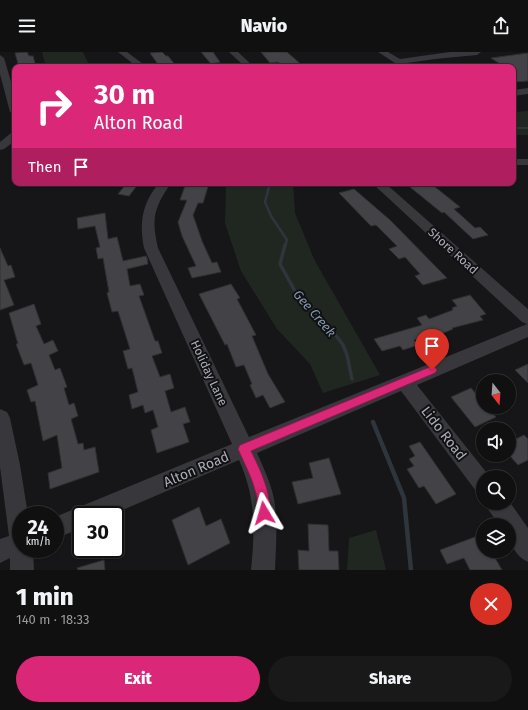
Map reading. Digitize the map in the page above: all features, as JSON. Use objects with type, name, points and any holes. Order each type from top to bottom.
[{"type":"street","points":[[122,52],[139,64]]},
{"type":"street","points":[[233,52],[247,64]]},
{"type":"street","points":[[382,52],[402,64]]},
{"type":"street","points":[[399,62],[435,56],[477,52]]},
{"type":"street","points":[[0,58],[12,101]]},
{"type":"street","points":[[516,93],[528,91]]},
{"type":"street","points":[[0,147],[12,138]]},
{"type":"street","points":[[516,162],[528,162]]},
{"type":"street","name":"Holiday Lane","points":[[162,186],[153,200],[148,215],[147,229],[151,248],[255,472],[263,499],[266,541],[263,570]]},
{"type":"street","name":"Shore Road","points":[[381,186],[528,318]]},
{"type":"street","name":"Alton Road","points":[[107,506],[528,330]]},
{"type":"street","name":"Lido Road","points":[[404,382],[476,475]]},
{"type":"street","points":[[0,418],[10,465],[16,506]]},
{"type":"street","points":[[502,510],[528,550]]},
{"type":"street","points":[[0,551],[12,545]]},
{"type":"street","points":[[22,558],[22,570]]},
{"type":"shaded area","points":[[42,52],[83,52],[89,64],[45,64]]},
{"type":"shaded area","points":[[528,111],[528,135],[516,135],[516,112]]},
{"type":"shaded area","points":[[226,186],[293,186],[295,213],[314,259],[380,375],[323,393],[310,364],[277,329],[241,271],[225,223]]},
{"type":"shaded area","points":[[376,530],[386,570],[347,570],[349,538]]},
{"type":"building","points":[[27,52],[29,56],[33,56],[35,64],[18,64],[15,53]]},
{"type":"building","points":[[162,52],[168,56],[175,64],[158,64],[150,53]]},
{"type":"building","points":[[201,52],[213,52],[220,62],[211,64]]},
{"type":"building","points":[[261,52],[287,52],[301,64],[280,64],[278,62],[270,63]]},
{"type":"building","points":[[528,53],[528,81],[516,82],[516,64],[500,64],[491,58]]},
{"type":"building","points":[[125,186],[137,186],[129,196],[118,194]]},
{"type":"building","points":[[185,186],[208,186],[203,203],[198,203],[193,215],[202,241],[212,263],[217,262],[221,272],[192,278],[188,268],[196,266],[182,236],[178,222],[187,200],[180,200]]},
{"type":"building","points":[[409,186],[434,186],[460,207],[454,209],[475,228],[480,227],[488,235],[473,239],[444,212],[442,213]]},
{"type":"building","points":[[354,189],[390,220],[447,278],[423,285],[415,276],[420,274],[405,257],[399,259],[389,249],[397,246],[376,225],[371,226],[339,193]]},
{"type":"building","points":[[105,213],[108,239],[117,237],[123,261],[146,256],[147,258],[148,264],[127,269],[130,286],[140,284],[144,295],[139,296],[155,341],[158,341],[162,353],[152,356],[160,377],[170,374],[174,388],[165,391],[171,412],[185,407],[190,422],[183,424],[189,442],[157,453],[151,430],[158,427],[153,410],[145,413],[143,405],[132,409],[129,395],[138,392],[132,368],[128,369],[123,351],[130,349],[118,311],[112,312],[107,293],[109,292],[103,258],[98,259],[96,248],[100,247],[95,226],[78,229],[77,218]]},
{"type":"building","points":[[0,248],[8,266],[11,265],[15,277],[4,280],[14,305],[0,310]]},
{"type":"building","points":[[231,284],[240,298],[237,299],[256,335],[252,336],[268,374],[285,402],[270,408],[263,395],[256,398],[244,365],[236,367],[227,344],[225,345],[199,294]]},
{"type":"building","points":[[470,295],[486,314],[480,316],[483,320],[452,328],[453,329],[441,334],[438,331],[414,340],[418,345],[403,350],[400,346],[382,351],[374,339],[422,325],[417,318],[426,315],[429,319],[453,310],[452,308],[457,306],[452,300]]},
{"type":"building","points":[[34,304],[41,324],[36,326],[44,344],[53,340],[58,351],[49,355],[55,370],[60,368],[67,387],[64,388],[69,405],[74,403],[78,416],[71,419],[78,444],[83,443],[84,450],[95,447],[99,472],[50,489],[48,473],[62,468],[57,435],[43,441],[35,401],[31,402],[27,390],[38,385],[31,363],[24,365],[16,344],[18,344],[9,313]]},
{"type":"building","points":[[528,364],[528,383],[515,370]]},
{"type":"building","points":[[471,388],[476,394],[476,414],[493,414],[496,417],[486,422],[476,422],[475,427],[451,397]]},
{"type":"building","points":[[524,435],[528,439],[528,460],[518,465],[515,462],[516,439]]},
{"type":"building","points":[[420,442],[456,494],[436,504],[424,486],[419,488],[407,469],[414,466],[409,459],[415,456],[409,446]]},
{"type":"building","points":[[329,458],[341,494],[298,504],[292,482],[313,478],[309,463]]},
{"type":"building","points":[[199,507],[206,526],[221,519],[230,543],[188,565],[172,520]]},
{"type":"building","points":[[308,524],[328,525],[329,551],[338,551],[339,570],[299,570],[298,550],[309,551]]},
{"type":"building","points":[[476,537],[476,558],[495,558],[502,570],[470,570],[464,558],[447,564],[440,550]]},
{"type":"building","points":[[104,560],[105,570],[78,570],[77,568]]},
{"type":"waterway","name":"Gee Creek","points":[[516,128],[528,128]]},
{"type":"waterway","name":"Gee Creek","points":[[269,186],[265,202],[271,216],[287,240],[285,246]]},
{"type":"waterway","name":"Gee Creek","points":[[285,245],[280,264],[296,293],[331,329],[343,345],[347,355],[352,379]]},
{"type":"waterway","name":"Gee Creek","points":[[373,422],[404,498],[411,570]]},
{"type":"route","points":[[264,513],[263,499],[255,472],[244,449],[432,370]]}]
